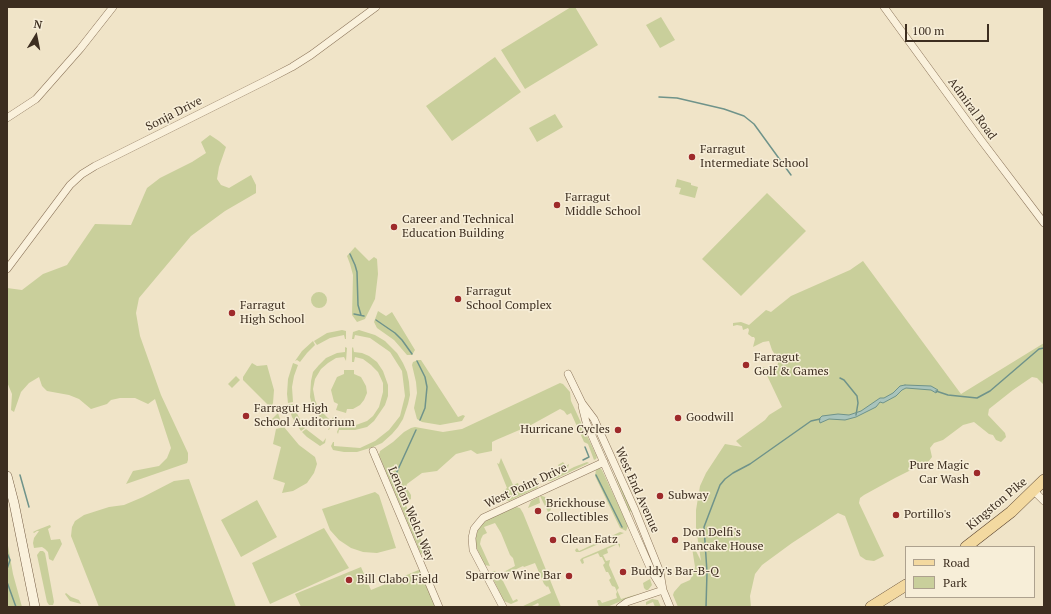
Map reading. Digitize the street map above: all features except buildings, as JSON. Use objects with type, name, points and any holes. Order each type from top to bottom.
[{"type":"main road","points":[[7,476],[13,496],[35,607]]},
{"type":"main road","name":"Kingston Pike","points":[[967,546],[993,527],[1034,491],[1044,480]]},
{"type":"main road","points":[[871,607],[905,586]]},
{"type":"street","points":[[7,118],[36,99],[113,7]]},
{"type":"street","name":"Sonja Drive","points":[[7,269],[70,185],[82,174],[95,166],[292,67],[324,47],[376,7]]},
{"type":"street","name":"Admiral Road","points":[[884,7],[981,140],[1044,223]]},
{"type":"street","name":"West End Avenue","points":[[568,374],[582,404],[586,422],[652,572],[670,607]]},
{"type":"street","name":"West End Avenue","points":[[582,404],[594,419],[635,510],[660,572],[662,590]]},
{"type":"street","name":"Lendon Welch Way","points":[[373,451],[439,607]]},
{"type":"street","name":"West Point Drive","points":[[503,607],[473,550],[472,538],[474,529],[483,518],[604,462]]},
{"type":"street","points":[[1034,491],[1044,501]]},
{"type":"street","points":[[620,607],[627,602],[662,590]]},
{"type":"green space","points":[[571,7],[575,7],[598,45],[525,89],[501,50]]},
{"type":"green space","points":[[661,17],[675,40],[660,48],[646,25]]},
{"type":"green space","points":[[495,57],[521,92],[452,141],[426,106]]},
{"type":"green space","points":[[555,114],[563,127],[537,142],[529,128]]},
{"type":"green space","points":[[210,135],[226,147],[219,167],[217,179],[221,185],[229,188],[251,175],[256,185],[256,193],[225,211],[191,236],[139,298],[136,313],[140,336],[161,395],[188,453],[188,460],[187,463],[126,484],[133,471],[159,466],[167,458],[171,448],[155,399],[148,404],[135,398],[120,398],[111,400],[107,404],[91,409],[79,399],[69,395],[47,391],[42,386],[39,377],[29,383],[21,392],[14,412],[11,410],[12,394],[7,382],[7,288],[22,290],[43,274],[67,265],[95,224],[131,225],[147,188],[160,178],[192,162],[206,153],[201,142]]},
{"type":"green space","points":[[677,179],[691,183],[691,185],[698,187],[695,198],[679,194],[681,188],[675,187]]},
{"type":"green space","points":[[767,193],[806,231],[741,296],[702,259]]},
{"type":"green space","points":[[355,247],[369,261],[374,257],[377,259],[378,274],[375,299],[365,319],[357,322],[352,315],[353,275],[347,256]]},
{"type":"green space","points":[[863,261],[961,394],[1044,343],[1044,385],[1037,378],[1032,377],[989,409],[988,415],[1005,433],[1006,437],[1001,442],[996,440],[993,435],[989,434],[974,422],[963,425],[943,440],[934,443],[930,448],[932,457],[925,466],[923,464],[860,498],[859,503],[884,556],[874,561],[866,560],[860,556],[845,516],[838,513],[792,543],[762,565],[755,574],[750,596],[751,607],[678,607],[673,595],[674,592],[681,584],[690,580],[695,567],[691,541],[701,561],[696,528],[696,510],[700,486],[706,473],[725,444],[742,447],[736,441],[765,420],[769,415],[782,407],[763,367],[771,369],[778,364],[777,358],[769,341],[753,347],[755,339],[748,334],[748,328],[743,330],[742,326],[733,326],[733,323],[741,322],[749,325],[766,310],[771,312],[791,296],[850,270]]},
{"type":"green space","points":[[319,292],[326,297],[327,300],[322,307],[319,308],[312,303],[311,300],[316,293]]},
{"type":"green space","points":[[378,311],[386,316],[392,312],[415,350],[412,355],[407,355],[394,340],[377,328],[374,322]]},
{"type":"green space","points":[[342,330],[346,331],[346,339],[344,335],[330,338],[317,345],[314,341],[327,333]]},
{"type":"green space","points":[[359,330],[375,335],[385,341],[397,353],[407,372],[410,395],[403,419],[392,434],[382,443],[357,452],[344,452],[333,450],[331,446],[333,442],[334,446],[360,448],[375,441],[389,430],[400,416],[405,396],[402,371],[390,352],[370,338],[355,335],[354,339],[352,339],[353,332]]},
{"type":"green space","points":[[313,341],[315,345],[300,362],[297,360],[295,361],[302,351]]},
{"type":"green space","points":[[345,347],[347,348],[346,361],[344,357],[336,358],[321,369],[315,379],[313,389],[315,400],[319,409],[331,421],[333,417],[334,418],[329,430],[328,430],[330,426],[321,419],[312,405],[310,397],[311,381],[313,372],[326,358],[337,353],[345,352]]},
{"type":"green space","points":[[353,347],[354,352],[369,356],[377,362],[383,371],[388,385],[388,396],[385,405],[374,421],[367,427],[355,430],[339,430],[338,434],[337,432],[342,420],[342,425],[356,425],[367,421],[373,416],[379,407],[383,392],[383,383],[378,372],[371,365],[363,359],[355,357],[354,362],[352,362]]},
{"type":"green space","points":[[421,360],[458,417],[463,415],[465,416],[462,421],[440,425],[422,422],[417,419],[414,408],[417,393],[416,382],[412,365],[413,362]]},
{"type":"green space","points":[[252,363],[257,366],[267,365],[274,390],[271,408],[243,380],[243,377]]},
{"type":"green space","points":[[293,363],[298,365],[292,387],[293,402],[288,403],[288,379]]},
{"type":"green space","points":[[344,370],[354,370],[354,374],[361,377],[366,386],[367,393],[360,405],[353,409],[347,409],[346,413],[336,410],[338,404],[334,402],[331,390],[337,377],[344,374]]},
{"type":"green space","points":[[236,376],[240,380],[232,388],[228,384]]},
{"type":"green space","points":[[560,383],[563,384],[570,392],[571,401],[597,457],[596,459],[594,460],[588,444],[584,442],[571,413],[567,415],[560,409],[531,425],[492,442],[492,451],[477,454],[471,450],[456,454],[437,471],[422,473],[407,484],[406,487],[411,495],[411,499],[407,501],[402,496],[426,552],[421,554],[379,455],[380,451],[411,428],[415,427],[443,432],[462,429]]},
{"type":"green space","points":[[288,404],[293,404],[305,428],[301,431],[292,417]]},
{"type":"green space","points":[[278,413],[282,425],[275,426],[270,421]]},
{"type":"green space","points":[[284,427],[299,445],[315,457],[317,464],[314,473],[307,483],[293,491],[282,493],[285,483],[273,479],[281,447],[273,444],[276,429]]},
{"type":"green space","points":[[306,429],[323,442],[326,438],[325,443],[320,446],[307,437],[302,432]]},
{"type":"green space","points":[[501,458],[513,485],[518,483],[520,488],[535,480],[534,478],[536,477],[539,485],[537,488],[509,501],[506,500],[503,491],[507,488],[497,463],[499,464]]},
{"type":"green space","points":[[563,462],[566,466],[569,464],[568,468],[557,473],[557,476],[574,467],[587,462],[589,463],[551,481],[548,481],[545,472],[547,475],[560,469],[558,465]]},
{"type":"green space","points":[[600,468],[628,526],[626,531],[620,528],[595,476],[596,470]]},
{"type":"green space","points":[[616,478],[618,479],[633,512],[629,511]]},
{"type":"green space","points":[[189,479],[236,607],[99,607],[71,536],[72,527],[75,521],[84,515],[109,507],[124,505],[174,481]]},
{"type":"green space","points":[[375,492],[379,495],[396,548],[377,553],[363,552],[351,548],[339,540],[330,530],[322,509]]},
{"type":"green space","points":[[540,496],[545,497],[551,509],[550,511],[548,512]]},
{"type":"green space","points":[[539,497],[540,503],[528,508],[531,501]]},
{"type":"green space","points":[[257,500],[277,537],[241,557],[221,520]]},
{"type":"green space","points":[[516,507],[520,508],[523,513],[561,607],[536,607],[539,605],[538,603],[530,607],[521,607],[551,593],[548,586],[547,587],[544,584],[535,563],[524,567],[523,566],[506,574],[506,577],[502,579],[513,601],[517,599],[518,601],[511,604],[504,601],[491,575],[493,571],[495,571],[498,575],[515,566],[513,558],[510,555],[495,523],[484,527],[487,533],[483,535],[480,544],[490,566],[485,565],[477,549],[475,541],[478,529],[483,523]]},
{"type":"green space","points":[[50,525],[51,527],[48,529],[51,540],[60,539],[62,544],[53,561],[49,559],[48,552],[45,549],[42,547],[34,548],[33,543],[34,538],[39,531],[33,532]]},
{"type":"green space","points":[[324,528],[349,568],[270,604],[252,563]]},
{"type":"green space","points":[[620,532],[624,533],[580,552],[576,552],[575,550],[577,548],[579,551]]},
{"type":"green space","points":[[7,540],[13,574],[22,607],[8,607]]},
{"type":"green space","points":[[617,543],[620,544],[620,548],[618,544],[607,549],[608,553],[603,555],[606,561],[610,560],[609,565],[619,588],[617,590],[621,599],[638,594],[607,607],[599,607],[598,600],[602,603],[617,598],[615,587],[612,586],[609,580],[611,578],[603,565],[605,563],[598,553],[583,559],[584,563],[582,564],[580,560]]},
{"type":"green space","points":[[40,551],[45,553],[54,602],[53,605],[49,605],[47,602],[37,555]]},
{"type":"green space","name":"Bill Clabo Field","points":[[361,567],[371,590],[421,569],[436,607],[301,607],[295,594]]},
{"type":"green space","points":[[650,579],[652,585],[648,590],[646,590],[643,583]]},
{"type":"green space","points":[[66,593],[79,600],[81,604],[70,601],[65,594]]},
{"type":"green space","points":[[652,599],[658,600],[661,607],[655,607],[653,602],[646,605],[646,602]]},
{"type":"water","points":[[900,386],[931,386],[938,390],[936,393],[931,390],[906,388],[896,396],[883,403],[880,402],[876,407],[856,417],[845,420],[829,419],[820,423],[819,419],[822,416],[838,414],[849,415],[861,411],[880,398],[884,398],[893,393]]},
{"type":"waterway","points":[[659,97],[677,98],[724,109],[744,116],[754,124],[791,175]]},
{"type":"waterway","points":[[350,254],[357,272],[358,305],[361,315]]},
{"type":"waterway","points":[[354,314],[364,316]]},
{"type":"waterway","points":[[376,320],[395,333],[412,354]]},
{"type":"waterway","points":[[936,391],[948,395],[977,398],[990,391],[1039,349],[1044,348]]},
{"type":"waterway","points":[[417,361],[425,377],[427,387],[425,408],[420,420]]},
{"type":"waterway","points":[[840,378],[844,380],[857,396],[858,403],[856,415]]},
{"type":"waterway","points":[[706,607],[707,572],[704,527],[720,485],[733,473],[750,464],[811,421],[820,419]]},
{"type":"waterway","points":[[392,479],[395,476],[416,430]]},
{"type":"waterway","points":[[583,460],[589,457],[585,447]]},
{"type":"waterway","points":[[20,475],[29,507]]},
{"type":"waterway","points":[[596,475],[622,527]]},
{"type":"waterway","points":[[7,553],[10,560],[7,569]]},
{"type":"waterway","points":[[7,582],[16,607]]},
{"type":"place","name":"Farragut Intermediate School","points":[[692,157]]},
{"type":"place","name":"Farragut Middle School","points":[[557,205]]},
{"type":"place","name":"Career and Technical Education Building","points":[[394,227]]},
{"type":"place","name":"Farragut School Complex","points":[[458,299]]},
{"type":"place","name":"Farragut High School","points":[[232,313]]},
{"type":"place","name":"Farragut Golf & Games","points":[[746,365]]},
{"type":"place","name":"Farragut High School Auditorium","points":[[246,416]]},
{"type":"place","name":"Goodwill","points":[[678,418]]},
{"type":"place","name":"Hurricane Cycles","points":[[618,430]]},
{"type":"place","name":"Pure Magic Car Wash","points":[[977,473]]},
{"type":"place","name":"Subway","points":[[660,496]]},
{"type":"place","name":"Brickhouse Collectibles","points":[[538,511]]},
{"type":"place","name":"Portillo's","points":[[896,515]]},
{"type":"place","name":"Clean Eatz","points":[[553,540]]},
{"type":"place","name":"Don Delfi's Pancake House","points":[[675,540]]},
{"type":"place","name":"Buddy's Bar-B-Q","points":[[623,572]]},
{"type":"place","name":"Sparrow Wine Bar","points":[[569,576]]},
{"type":"place","name":"Bill Clabo Field","points":[[349,580]]}]
